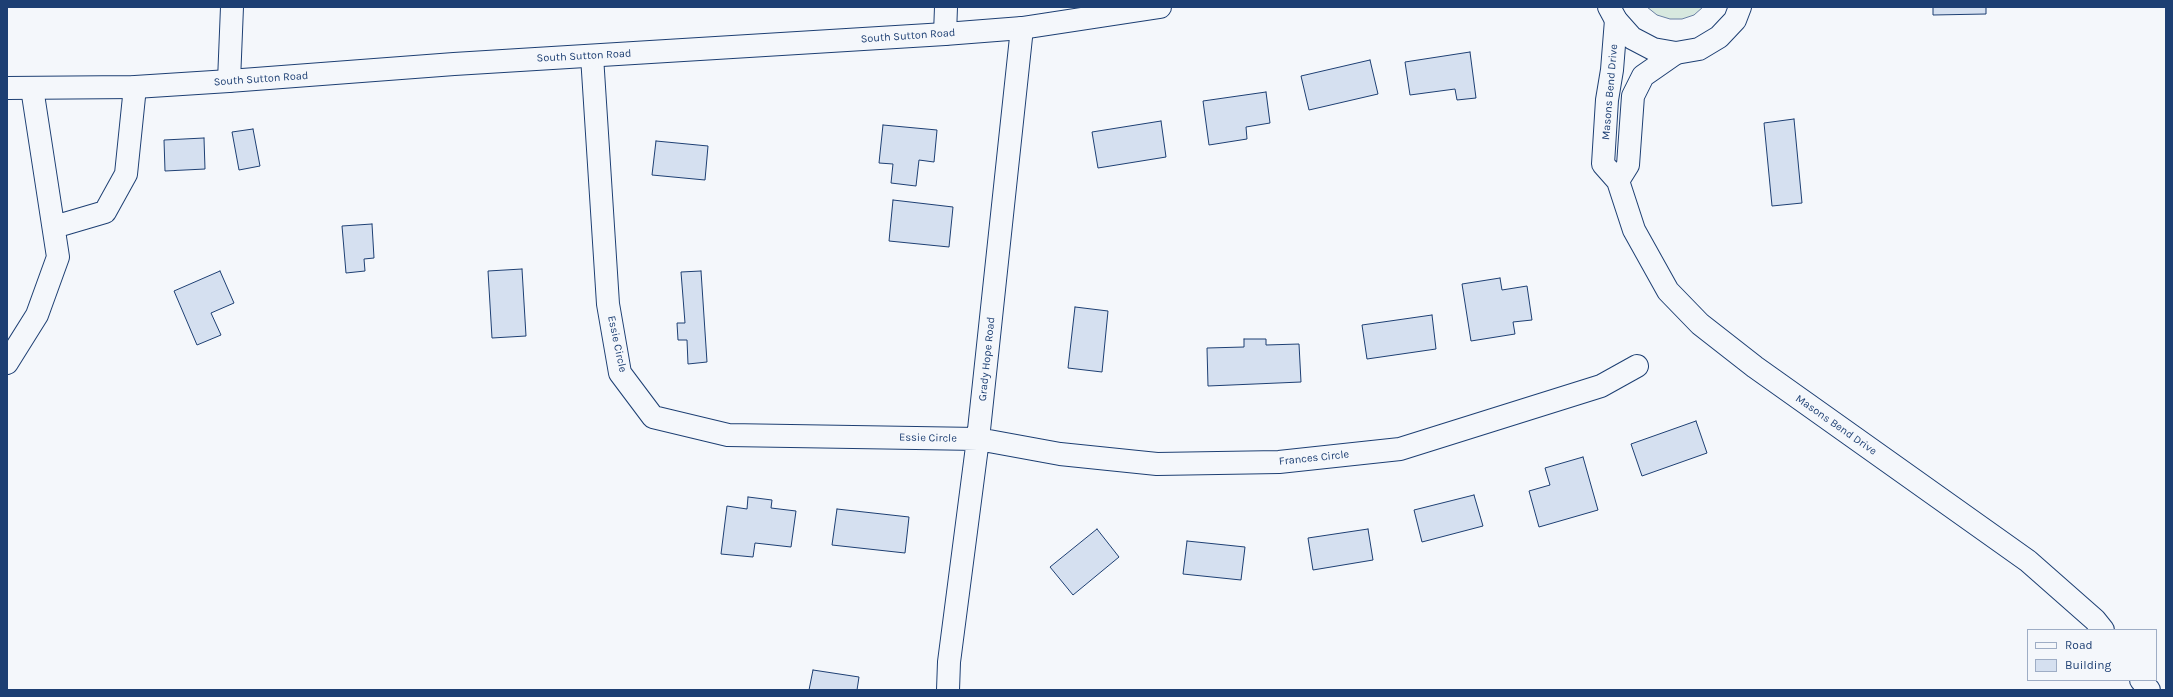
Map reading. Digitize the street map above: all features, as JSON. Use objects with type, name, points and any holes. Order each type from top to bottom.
[{"type":"street","points":[[229,81],[232,7]]},
{"type":"street","points":[[945,34],[946,7]]},
{"type":"street","name":"South Sutton Road","points":[[7,88],[135,87],[454,64],[945,34],[1022,28],[1160,7]]},
{"type":"street","points":[[1612,14],[1632,38],[1652,50],[1676,53],[1699,49],[1719,37],[1735,20],[1740,7]]},
{"type":"street","name":"Masons Bend Drive","points":[[1612,14],[1612,70],[1607,100],[1603,164],[1618,181],[1634,230],[1649,260],[1668,291],[1700,324],[1755,367],[2028,561],[2095,620],[2102,629]]},
{"type":"street","name":"Grady Hope Road","points":[[948,690],[949,662],[978,439],[1022,28]]},
{"type":"street","points":[[1618,181],[1628,165],[1633,96],[1643,76],[1676,53]]},
{"type":"street","name":"Essie Circle","points":[[592,56],[609,312],[620,373],[653,417],[728,435],[978,439]]},
{"type":"street","points":[[54,226],[105,212],[126,174],[135,87]]},
{"type":"street","points":[[7,363],[37,315],[58,257],[32,88]]},
{"type":"street","name":"Frances Circle","points":[[978,439],[1060,454],[1157,464],[1279,462],[1400,449],[1601,386],[1637,366]]},
{"type":"street","points":[[2142,681],[2149,690]]},
{"type":"shaded area","points":[[1647,7],[1703,7],[1694,15],[1682,19],[1670,19],[1657,15]]},
{"type":"building","points":[[1933,7],[1986,7],[1986,14],[1933,15]]},
{"type":"building","points":[[1470,52],[1476,98],[1457,100],[1455,89],[1410,95],[1405,62]]},
{"type":"building","points":[[1370,60],[1378,94],[1309,110],[1301,76]]},
{"type":"building","points":[[1266,92],[1270,123],[1246,127],[1247,139],[1209,145],[1203,101]]},
{"type":"building","points":[[1794,119],[1802,203],[1772,206],[1764,123]]},
{"type":"building","points":[[1161,121],[1166,157],[1098,168],[1092,132]]},
{"type":"building","points":[[883,125],[937,130],[934,162],[919,160],[916,186],[891,183],[893,164],[879,163]]},
{"type":"building","points":[[253,129],[260,166],[239,170],[232,132]]},
{"type":"building","points":[[204,138],[205,169],[165,171],[164,140]]},
{"type":"building","points":[[656,141],[708,146],[705,180],[652,175]]},
{"type":"building","points":[[893,200],[953,207],[949,247],[889,241]]},
{"type":"building","points":[[372,224],[374,258],[364,259],[365,271],[346,273],[342,226]]},
{"type":"building","points":[[522,269],[526,336],[492,338],[488,271]]},
{"type":"building","points":[[220,271],[234,303],[211,313],[221,335],[197,345],[174,291]]},
{"type":"building","points":[[701,271],[707,362],[688,364],[687,340],[678,340],[677,323],[685,323],[681,272]]},
{"type":"building","points":[[1500,278],[1502,290],[1527,286],[1532,320],[1513,322],[1515,334],[1471,341],[1462,284]]},
{"type":"building","points":[[1075,307],[1108,311],[1102,372],[1068,368]]},
{"type":"building","points":[[1432,315],[1436,349],[1367,359],[1362,325]]},
{"type":"building","points":[[1244,339],[1266,339],[1266,345],[1299,344],[1301,382],[1208,386],[1207,348],[1244,347]]},
{"type":"building","points":[[1696,421],[1707,453],[1642,476],[1631,444]]},
{"type":"building","points":[[1583,457],[1598,510],[1539,527],[1529,491],[1550,485],[1545,468]]},
{"type":"building","points":[[1474,495],[1483,526],[1422,542],[1414,510]]},
{"type":"building","points":[[748,497],[772,500],[771,508],[796,511],[791,547],[755,543],[753,557],[721,554],[727,506],[747,509]]},
{"type":"building","points":[[837,509],[909,517],[905,553],[832,545]]},
{"type":"building","points":[[1097,529],[1119,557],[1073,595],[1050,567]]},
{"type":"building","points":[[1368,529],[1373,560],[1313,570],[1308,538]]},
{"type":"building","points":[[1187,541],[1245,547],[1241,580],[1183,574]]},
{"type":"building","points":[[813,670],[859,677],[857,690],[809,690]]}]
